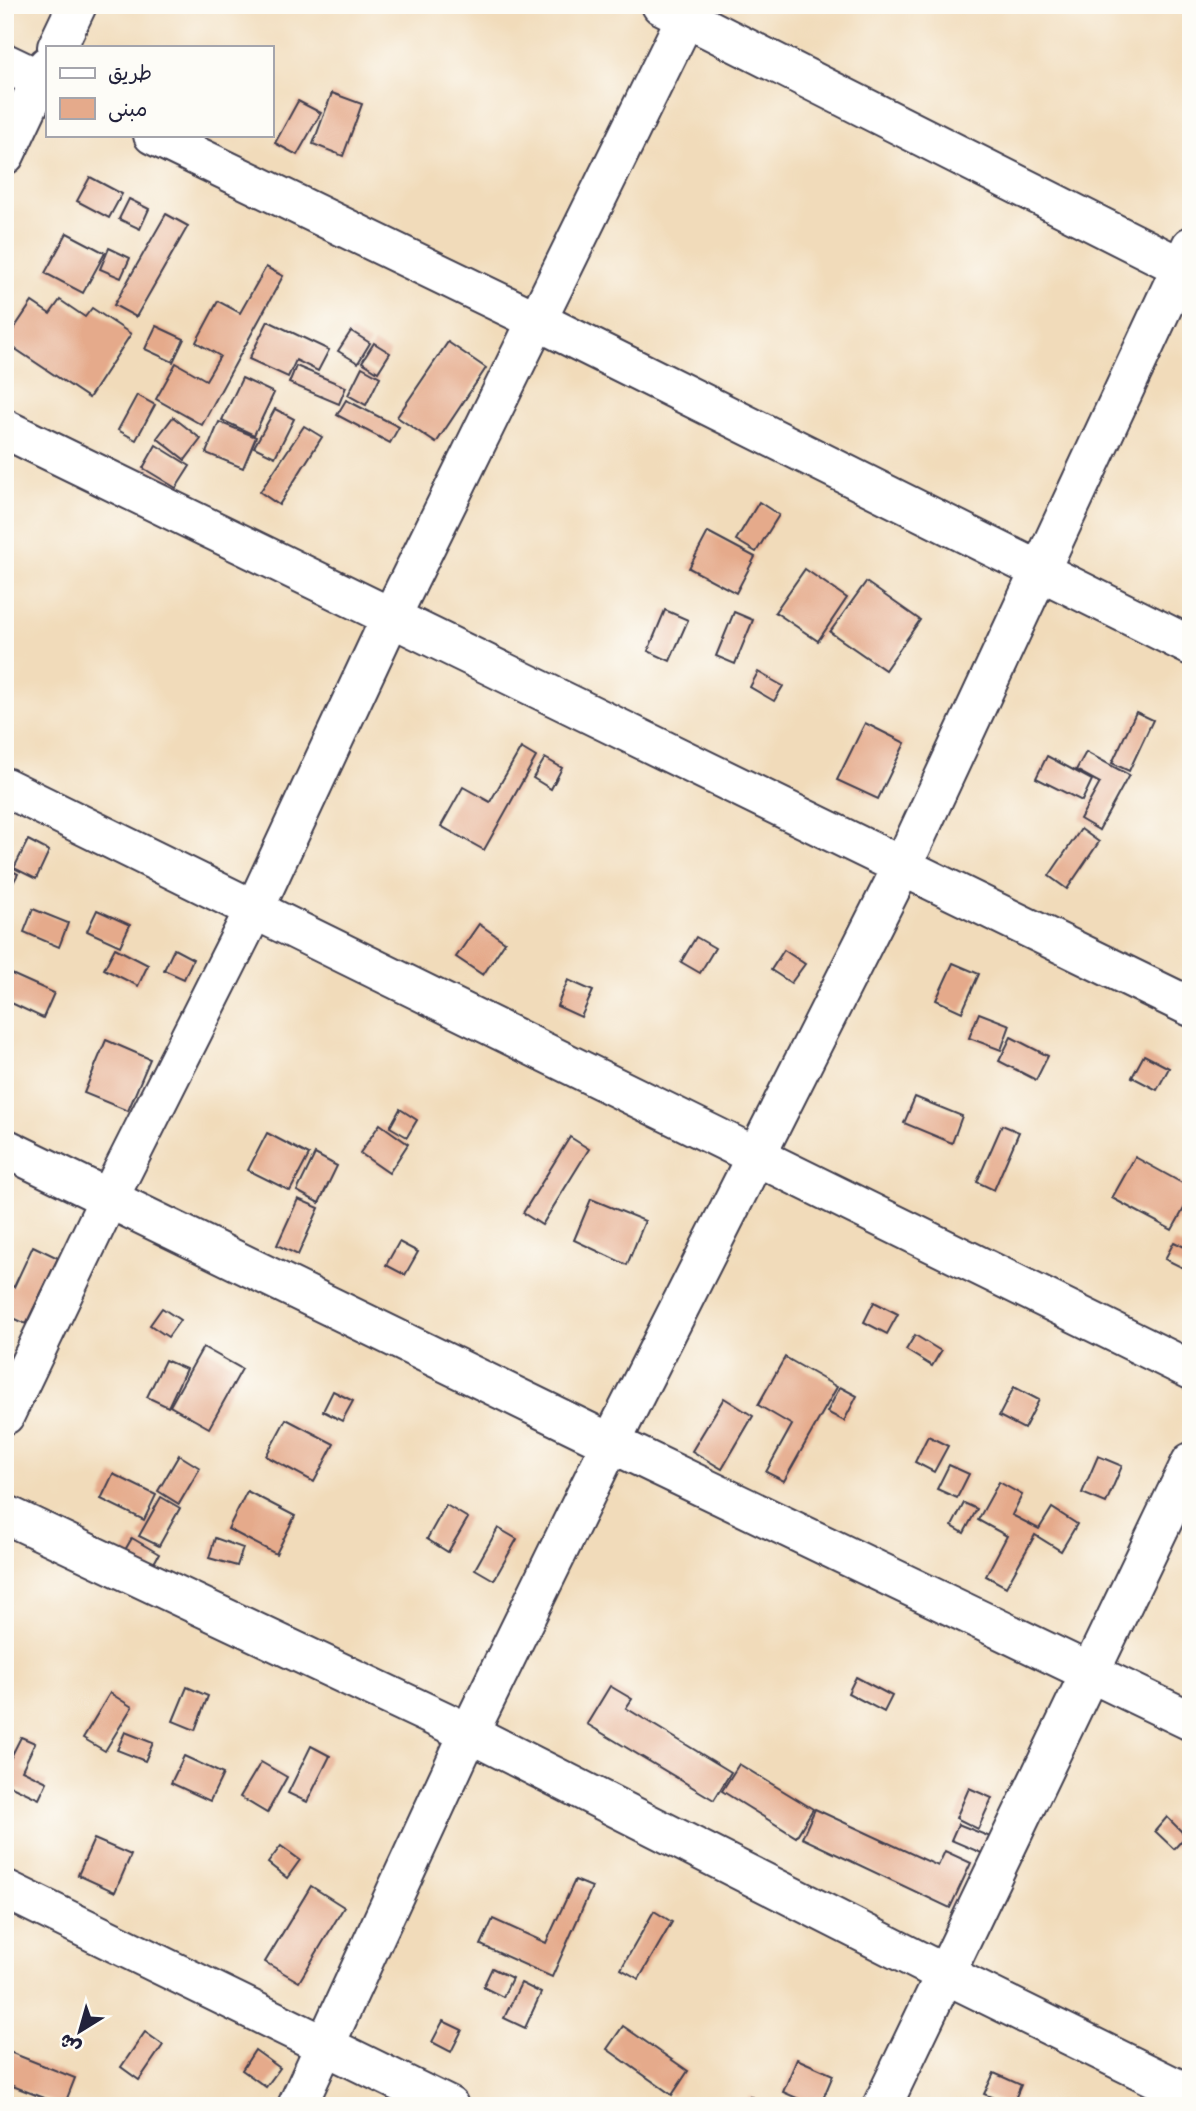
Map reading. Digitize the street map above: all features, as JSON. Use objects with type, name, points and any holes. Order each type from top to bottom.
[{"type":"street","points":[[58,46],[77,5]]},
{"type":"street","points":[[5,1415],[109,1198],[255,908],[391,617],[538,321],[680,9],[1187,262],[903,865],[611,1443],[469,1733],[297,2106]]},
{"type":"street","points":[[5,63],[46,69]]},
{"type":"street","points":[[5,155],[46,73]]},
{"type":"street","points":[[155,136],[538,321],[1191,646]]},
{"type":"street","points":[[5,429],[1191,1007]]},
{"type":"street","points":[[5,787],[1191,1370]]},
{"type":"street","points":[[5,1147],[611,1443],[1191,1721]]},
{"type":"street","points":[[881,2106],[1191,1462]]},
{"type":"street","points":[[5,1514],[469,1733],[1191,2095]]},
{"type":"street","points":[[5,1889],[449,2106]]},
{"type":"building","points":[[332,93],[362,104],[343,156],[313,144]]},
{"type":"building","points":[[298,101],[321,113],[297,155],[275,143]]},
{"type":"building","points":[[90,177],[122,194],[109,218],[77,201]]},
{"type":"building","points":[[129,199],[149,209],[140,229],[119,219]]},
{"type":"building","points":[[166,214],[188,226],[136,317],[114,305]]},
{"type":"building","points":[[67,233],[105,253],[83,293],[45,273]]},
{"type":"building","points":[[109,248],[130,258],[121,278],[100,269]]},
{"type":"building","points":[[266,267],[283,276],[202,425],[156,399],[176,363],[206,380],[220,356],[196,342],[218,301],[240,313]]},
{"type":"building","points":[[60,300],[85,317],[92,308],[131,334],[89,398],[5,342],[32,302],[50,314]]},
{"type":"building","points":[[268,321],[329,350],[318,371],[296,360],[288,377],[249,359]]},
{"type":"building","points":[[156,326],[184,339],[173,362],[145,349]]},
{"type":"building","points":[[351,331],[370,343],[358,363],[338,351]]},
{"type":"building","points":[[448,342],[486,368],[436,443],[397,417]]},
{"type":"building","points":[[374,343],[390,353],[378,372],[362,362]]},
{"type":"building","points":[[296,366],[346,387],[339,404],[289,383]]},
{"type":"building","points":[[362,367],[380,377],[366,405],[348,395]]},
{"type":"building","points":[[242,378],[274,393],[254,435],[222,420]]},
{"type":"building","points":[[137,395],[155,405],[136,440],[118,430]]},
{"type":"building","points":[[346,400],[399,427],[390,443],[337,415]]},
{"type":"building","points":[[275,409],[294,419],[275,457],[254,447]]},
{"type":"building","points":[[173,417],[201,439],[185,460],[157,438]]},
{"type":"building","points":[[219,422],[256,437],[243,468],[206,453]]},
{"type":"building","points":[[304,426],[322,437],[279,505],[260,492]]},
{"type":"building","points":[[156,445],[190,466],[176,488],[143,468]]},
{"type":"building","points":[[759,502],[779,515],[756,552],[736,540]]},
{"type":"building","points":[[708,532],[755,557],[736,593],[689,568]]},
{"type":"building","points":[[805,569],[847,598],[818,641],[775,612]]},
{"type":"building","points":[[866,582],[920,620],[885,670],[830,632]]},
{"type":"building","points":[[665,610],[688,620],[670,661],[648,651]]},
{"type":"building","points":[[734,612],[753,620],[735,664],[716,656]]},
{"type":"building","points":[[758,672],[783,686],[774,701],[750,687]]},
{"type":"building","points":[[1136,712],[1153,720],[1129,771],[1112,763]]},
{"type":"building","points":[[865,723],[905,743],[878,799],[837,780]]},
{"type":"building","points":[[521,748],[536,757],[484,850],[441,826],[463,787],[490,802]]},
{"type":"building","points":[[1086,752],[1129,775],[1099,830],[1080,819],[1100,783],[1076,770]]},
{"type":"building","points":[[1047,756],[1092,780],[1082,801],[1036,778]]},
{"type":"building","points":[[545,758],[562,768],[551,789],[533,778]]},
{"type":"building","points":[[1081,829],[1099,842],[1067,889],[1049,876]]},
{"type":"building","points":[[28,840],[49,851],[36,879],[14,868]]},
{"type":"building","points":[[5,867],[18,874],[7,894],[5,893]]},
{"type":"building","points":[[33,909],[68,923],[59,947],[24,932]]},
{"type":"building","points":[[97,910],[130,925],[120,946],[87,931]]},
{"type":"building","points":[[479,924],[505,942],[483,975],[456,957]]},
{"type":"building","points":[[696,937],[715,948],[700,973],[681,962]]},
{"type":"building","points":[[115,948],[148,965],[138,986],[104,969]]},
{"type":"building","points":[[174,949],[193,959],[184,979],[164,970]]},
{"type":"building","points":[[784,950],[805,964],[791,983],[771,970]]},
{"type":"building","points":[[953,963],[979,974],[962,1012],[936,1000]]},
{"type":"building","points":[[5,971],[54,993],[43,1018],[5,1000]]},
{"type":"building","points":[[568,980],[593,991],[581,1017],[557,1006]]},
{"type":"building","points":[[979,1013],[1010,1025],[1001,1050],[969,1038]]},
{"type":"building","points":[[1011,1037],[1048,1056],[1036,1080],[999,1061]]},
{"type":"building","points":[[106,1040],[150,1059],[128,1111],[84,1093]]},
{"type":"building","points":[[1144,1055],[1169,1068],[1157,1090],[1132,1077]]},
{"type":"building","points":[[915,1097],[962,1116],[952,1143],[904,1123]]},
{"type":"building","points":[[400,1109],[417,1120],[407,1137],[390,1127]]},
{"type":"building","points":[[380,1124],[408,1144],[389,1173],[360,1153]]},
{"type":"building","points":[[1002,1125],[1019,1132],[994,1190],[977,1182]]},
{"type":"building","points":[[267,1133],[309,1155],[290,1191],[248,1170]]},
{"type":"building","points":[[570,1137],[589,1149],[542,1225],[523,1213]]},
{"type":"building","points":[[315,1154],[337,1166],[319,1203],[297,1191]]},
{"type":"building","points":[[1135,1157],[1191,1188],[1191,1196],[1172,1230],[1112,1198]]},
{"type":"building","points":[[298,1199],[319,1208],[298,1255],[277,1245]]},
{"type":"building","points":[[591,1199],[645,1221],[627,1265],[574,1240]]},
{"type":"building","points":[[399,1242],[418,1252],[405,1275],[386,1265]]},
{"type":"building","points":[[1174,1242],[1191,1250],[1183,1268],[1165,1259]]},
{"type":"building","points":[[33,1246],[58,1258],[26,1324],[5,1314],[5,1283],[14,1287]]},
{"type":"building","points":[[874,1302],[898,1314],[887,1334],[864,1322]]},
{"type":"building","points":[[162,1308],[180,1320],[168,1337],[150,1325]]},
{"type":"building","points":[[915,1335],[941,1351],[932,1366],[906,1350]]},
{"type":"building","points":[[203,1347],[242,1369],[209,1428],[170,1406]]},
{"type":"building","points":[[785,1357],[837,1387],[784,1481],[766,1472],[792,1425],[758,1405]]},
{"type":"building","points":[[165,1360],[186,1369],[168,1407],[147,1397]]},
{"type":"building","points":[[840,1387],[857,1396],[844,1421],[827,1412]]},
{"type":"building","points":[[1014,1387],[1039,1400],[1024,1429],[999,1416]]},
{"type":"building","points":[[333,1391],[353,1401],[342,1421],[323,1411]]},
{"type":"building","points":[[724,1398],[753,1416],[722,1469],[692,1451]]},
{"type":"building","points":[[286,1419],[334,1444],[314,1482],[266,1456]]},
{"type":"building","points":[[928,1436],[948,1446],[934,1472],[915,1462]]},
{"type":"building","points":[[179,1455],[200,1468],[179,1504],[158,1491]]},
{"type":"building","points":[[1098,1456],[1122,1466],[1106,1503],[1082,1493]]},
{"type":"building","points":[[949,1465],[969,1474],[957,1498],[937,1489]]},
{"type":"building","points":[[113,1474],[156,1495],[144,1520],[101,1499]]},
{"type":"building","points":[[999,1482],[1022,1495],[1012,1515],[1039,1529],[1052,1508],[1077,1524],[1061,1551],[1035,1535],[1006,1587],[986,1576],[1007,1536],[978,1520]]},
{"type":"building","points":[[247,1491],[295,1516],[276,1554],[228,1529]]},
{"type":"building","points":[[161,1497],[180,1508],[159,1546],[139,1536]]},
{"type":"building","points":[[964,1503],[977,1509],[964,1533],[952,1526]]},
{"type":"building","points":[[446,1505],[468,1518],[448,1552],[427,1539]]},
{"type":"building","points":[[498,1528],[517,1539],[494,1580],[475,1569]]},
{"type":"building","points":[[132,1538],[159,1554],[148,1574],[121,1557]]},
{"type":"building","points":[[215,1538],[243,1548],[237,1566],[209,1558]]},
{"type":"building","points":[[856,1677],[892,1696],[884,1712],[848,1693]]},
{"type":"building","points":[[610,1686],[632,1699],[626,1708],[731,1772],[714,1800],[587,1724]]},
{"type":"building","points":[[187,1687],[208,1696],[195,1730],[173,1721]]},
{"type":"building","points":[[110,1693],[132,1707],[105,1751],[83,1738]]},
{"type":"building","points":[[125,1732],[153,1743],[145,1761],[117,1750]]},
{"type":"building","points":[[21,1737],[35,1743],[22,1770],[47,1782],[39,1799],[5,1783],[5,1769]]},
{"type":"building","points":[[311,1746],[330,1756],[307,1802],[288,1793]]},
{"type":"building","points":[[184,1756],[223,1774],[210,1801],[171,1783]]},
{"type":"building","points":[[261,1762],[287,1777],[267,1813],[240,1797]]},
{"type":"building","points":[[739,1764],[813,1809],[796,1837],[722,1791]]},
{"type":"building","points":[[969,1788],[992,1798],[978,1829],[956,1818]]},
{"type":"building","points":[[815,1809],[938,1866],[945,1851],[971,1863],[950,1908],[802,1838]]},
{"type":"building","points":[[1167,1817],[1186,1836],[1174,1849],[1155,1831]]},
{"type":"building","points":[[958,1824],[993,1838],[986,1855],[951,1840]]},
{"type":"building","points":[[94,1839],[131,1855],[115,1892],[78,1875]]},
{"type":"building","points":[[281,1846],[300,1860],[287,1878],[268,1863]]},
{"type":"building","points":[[575,1880],[592,1887],[552,1977],[481,1945],[493,1919],[546,1943]]},
{"type":"building","points":[[311,1886],[344,1907],[299,1982],[265,1962]]},
{"type":"building","points":[[654,1911],[672,1922],[639,1979],[621,1969]]},
{"type":"building","points":[[492,1968],[512,1978],[503,1997],[483,1987]]},
{"type":"building","points":[[521,1983],[541,1993],[525,2028],[504,2018]]},
{"type":"building","points":[[443,2021],[462,2030],[451,2052],[432,2042]]},
{"type":"building","points":[[623,2026],[688,2071],[672,2095],[607,2049]]},
{"type":"building","points":[[145,2032],[163,2045],[139,2080],[121,2067]]},
{"type":"building","points":[[255,2050],[280,2068],[266,2087],[242,2070]]},
{"type":"building","points":[[7,2051],[75,2078],[64,2106],[5,2083]]},
{"type":"building","points":[[797,2059],[833,2075],[820,2106],[783,2092]]},
{"type":"building","points":[[994,2073],[1021,2085],[1012,2106],[984,2094]]},
{"type":"building","points":[[750,2096],[767,2106],[745,2106]]}]
